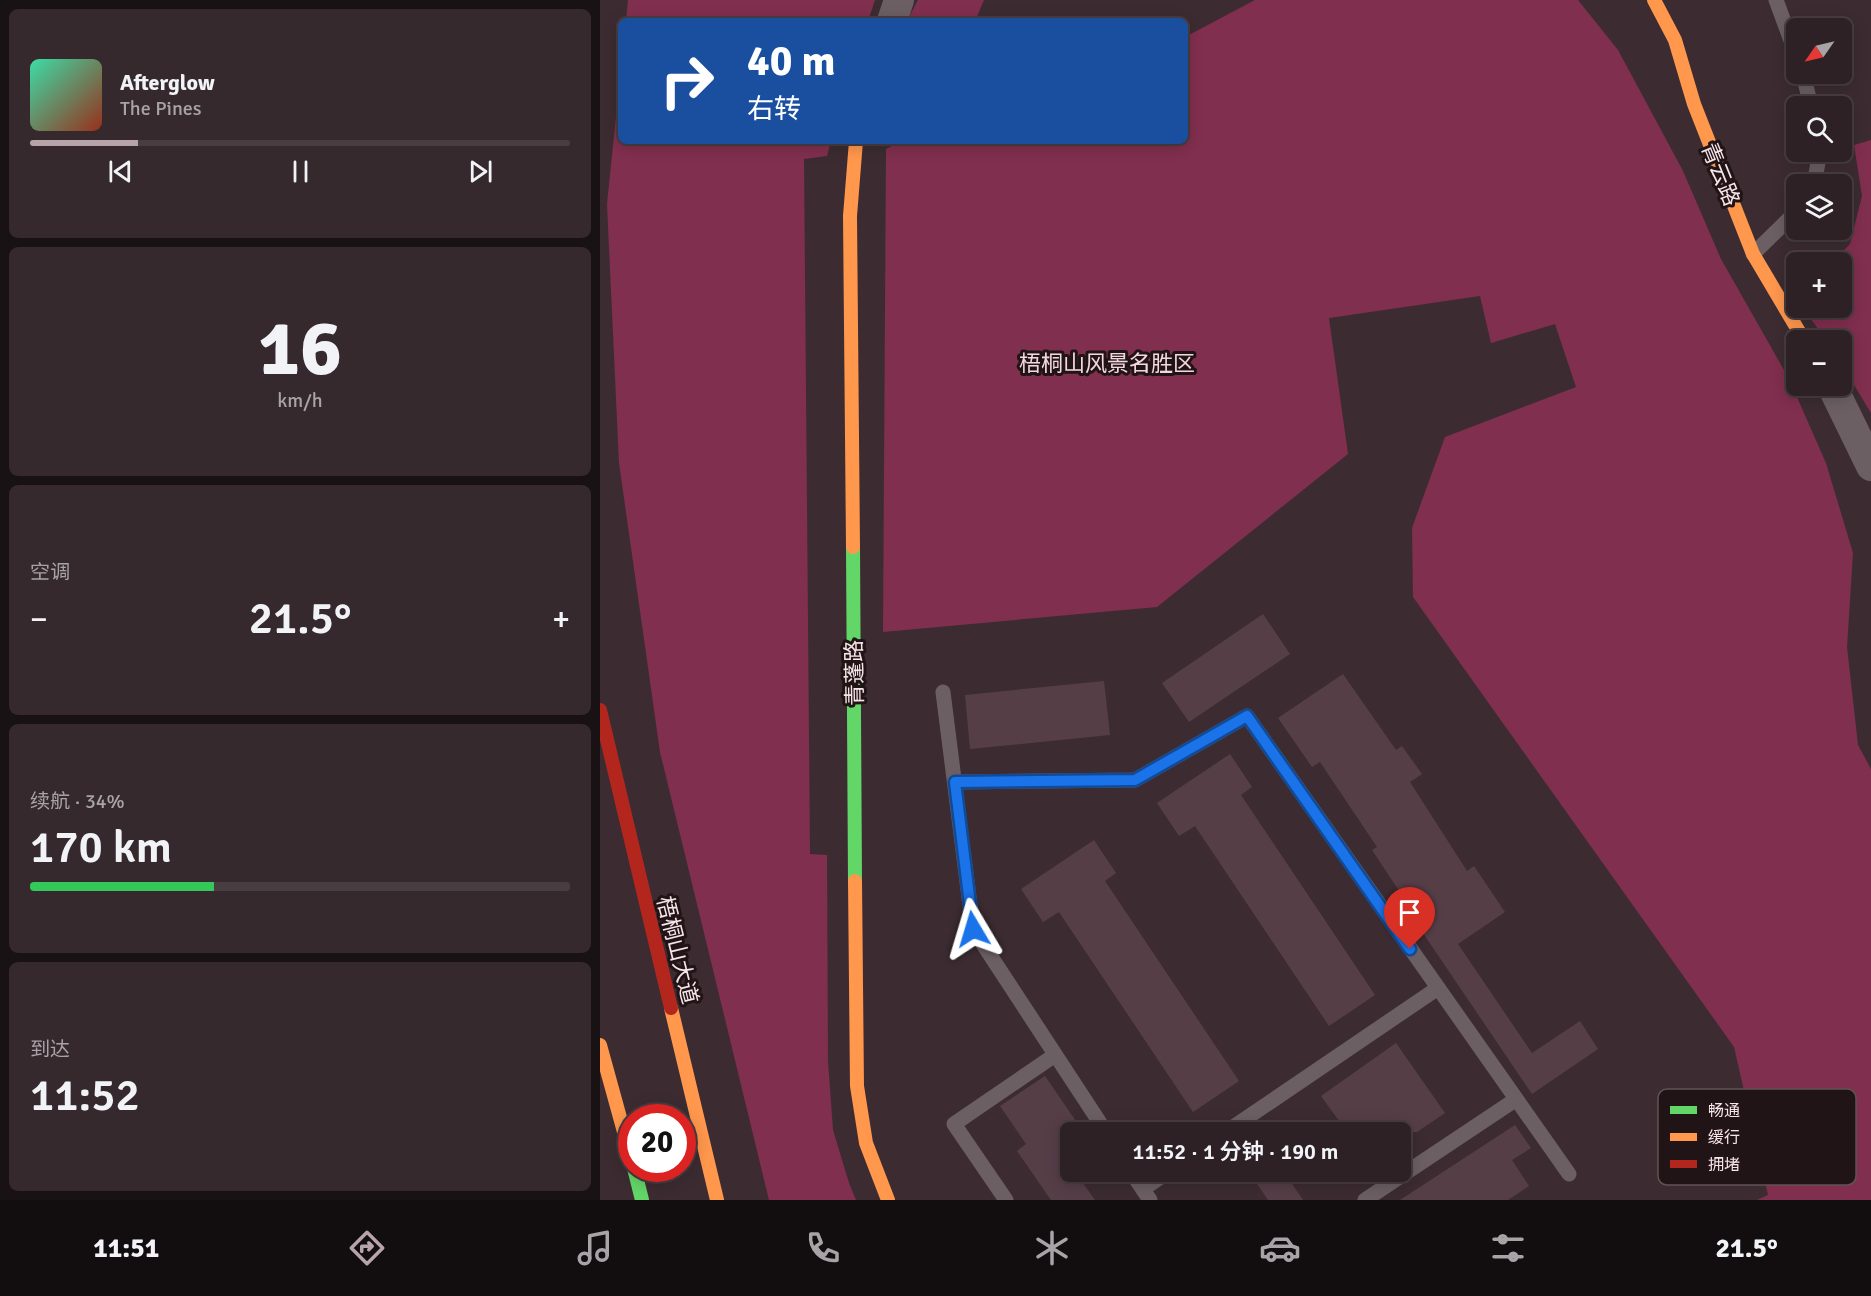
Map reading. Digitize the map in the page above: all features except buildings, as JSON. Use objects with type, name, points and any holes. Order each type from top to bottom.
[{"type":"main road","name":"青云路","points":[[1654,0],[1675,40],[1694,104],[1753,254],[1798,330]]},
{"type":"main road","name":"青蓬路","points":[[854,148],[850,216],[857,1086],[866,1143],[888,1200]]},
{"type":"main road","name":"梧桐山大道","points":[[600,710],[717,1200]]},
{"type":"main road","points":[[600,1046],[618,1111]]},
{"type":"main road","points":[[638,1182],[642,1200]]},
{"type":"street","points":[[893,18],[899,0]]},
{"type":"street","points":[[1837,396],[1871,466]]},
{"type":"lane","points":[[1776,0],[1786,27]]},
{"type":"lane","points":[[1753,254],[1786,222]]},
{"type":"lane","points":[[943,692],[973,929],[1099,1122]]},
{"type":"lane","points":[[955,782],[1135,780],[1247,716],[1569,1174]]},
{"type":"lane","points":[[1241,1122],[1438,988]]},
{"type":"lane","points":[[1006,1200],[954,1124],[1055,1055]]},
{"type":"lane","points":[[1365,1200],[1515,1100]]},
{"type":"lane","points":[[1138,1182],[1146,1195],[1158,1182]]},
{"type":"green space","points":[[628,0],[875,0],[869,18],[626,18]]},
{"type":"green space","points":[[918,0],[984,0],[976,18],[909,18]]},
{"type":"green space","name":"梧桐山风景名胜区","points":[[1255,0],[1578,0],[1618,50],[1683,171],[1721,259],[1786,374],[1786,396],[1796,396],[1826,463],[1853,553],[1847,647],[1858,745],[1871,769],[1871,1200],[1757,1200],[1768,1195],[1766,1185],[1856,1185],[1856,1089],[1744,1089],[1734,1047],[1413,597],[1412,528],[1445,437],[1576,387],[1555,324],[1491,343],[1480,296],[1329,318],[1348,454],[1157,607],[883,632],[886,149],[896,144],[1188,144],[1188,35]]},
{"type":"green space","points":[[618,97],[618,144],[830,144],[827,156],[804,159],[810,854],[827,855],[828,1061],[833,1130],[856,1200],[769,1200],[660,752],[619,463],[607,204]]},
{"type":"green space","points":[[1871,140],[1871,413],[1852,382],[1852,330],[1819,330],[1810,318],[1852,318],[1852,252],[1842,252],[1852,240],[1862,196],[1854,145]]},
{"type":"traffic: fast","points":[[853,547],[855,881]]},
{"type":"traffic: fast","points":[[638,1182],[642,1200]]},
{"type":"traffic: slow","points":[[1654,0],[1675,40],[1694,104],[1753,254],[1798,330]]},
{"type":"traffic: slow","points":[[853,547],[850,216],[856,144]]},
{"type":"traffic: slow","points":[[855,881],[857,1086],[866,1143],[888,1200]]},
{"type":"traffic: slow","points":[[671,1008],[717,1200]]},
{"type":"traffic: slow","points":[[600,1045],[618,1110]]},
{"type":"traffic: jam","points":[[600,710],[671,1008]]},
{"type":"route","points":[[973,929],[955,782],[1135,780],[1247,716],[1410,949]]}]
